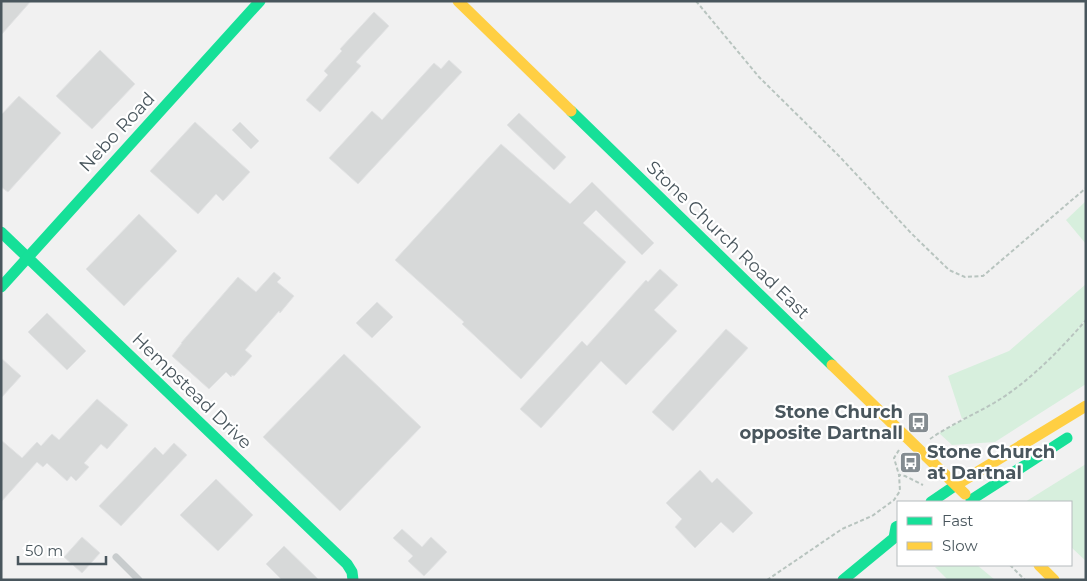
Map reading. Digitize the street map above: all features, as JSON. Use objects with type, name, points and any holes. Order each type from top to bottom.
[{"type":"main road","name":"Nebo Road","points":[[1,287],[260,1]]},
{"type":"main road","name":"Stone Church Road East","points":[[458,1],[971,501]]},
{"type":"main road","name":"Hempstead Drive","points":[[1,232],[347,564],[352,572],[353,580]]},
{"type":"main road","points":[[932,501],[1086,406]]},
{"type":"main road","points":[[971,501],[1078,431]]},
{"type":"main road","points":[[843,580],[896,538]]},
{"type":"main road","points":[[1040,566],[1054,580]]},
{"type":"lane","points":[[116,557],[139,580]]},
{"type":"path","points":[[696,1],[759,77],[840,156],[911,233],[949,270],[965,277],[983,276],[1086,188]]},
{"type":"path","points":[[918,448],[1016,388],[1044,364],[1086,320]]},
{"type":"path","points":[[767,580],[842,530],[872,516],[894,500],[900,491],[899,475],[894,458],[908,438]]},
{"type":"path","points":[[899,475],[923,484]]},
{"type":"path","points":[[1011,566],[1025,580]]},
{"type":"green space","points":[[1086,201],[1086,244],[1066,220]]},
{"type":"green space","points":[[1086,284],[1086,319],[1066,341],[1086,320],[1086,384],[995,442],[952,445],[939,433],[970,416],[962,419],[948,376],[1009,351]]},
{"type":"green space","points":[[1086,464],[1086,561],[1072,548],[1072,501],[1027,501]]},
{"type":"green space","points":[[978,566],[995,580],[948,580],[935,567]]},
{"type":"building","points":[[1,1],[31,1],[1,35]]},
{"type":"building","points":[[374,12],[389,26],[356,62],[361,66],[320,112],[306,100],[328,75],[324,71],[342,51],[340,49]]},
{"type":"building","points":[[100,50],[135,84],[92,129],[56,96]]},
{"type":"building","points":[[449,60],[462,72],[358,184],[329,158],[372,111],[382,120],[434,63],[441,69]]},
{"type":"building","points":[[19,96],[61,133],[8,192],[1,187],[1,115]]},
{"type":"building","points":[[519,113],[566,157],[554,170],[507,125]]},
{"type":"building","points":[[195,122],[250,172],[223,201],[216,194],[198,214],[150,171]]},
{"type":"building","points":[[240,122],[259,141],[251,149],[232,130]]},
{"type":"building","points":[[501,144],[570,204],[592,182],[654,243],[642,255],[596,210],[583,223],[626,262],[521,379],[462,324],[464,322],[395,260]]},
{"type":"building","points":[[139,214],[177,251],[124,306],[86,269]]},
{"type":"building","points":[[660,269],[678,285],[654,310],[677,331],[626,385],[601,361],[541,428],[520,409],[582,341],[587,346],[646,280],[648,282]]},
{"type":"building","points":[[274,272],[281,278],[277,282],[294,296],[245,350],[252,356],[234,376],[232,375],[231,377],[226,372],[209,389],[172,356],[238,277],[256,292]]},
{"type":"building","points":[[377,302],[393,317],[372,338],[356,323]]},
{"type":"building","points":[[47,313],[86,351],[67,370],[28,332]]},
{"type":"building","points":[[726,329],[748,348],[673,431],[652,412]]},
{"type":"building","points":[[344,354],[421,427],[340,511],[263,437]]},
{"type":"building","points":[[1,358],[21,376],[1,398]]},
{"type":"building","points":[[97,399],[128,425],[107,449],[101,444],[84,463],[89,467],[76,481],[71,476],[67,481],[47,463],[43,467],[37,462],[1,502],[1,440],[22,458],[37,442],[41,446],[52,434],[59,440]]},
{"type":"building","points":[[174,443],[187,455],[121,526],[99,506],[155,447],[163,455]]},
{"type":"building","points":[[700,470],[712,483],[717,478],[753,513],[733,533],[721,522],[695,548],[675,527],[682,519],[666,503]]},
{"type":"building","points":[[216,479],[253,515],[218,551],[180,515]]},
{"type":"building","points":[[402,529],[422,547],[431,537],[447,552],[424,576],[408,561],[413,556],[393,538]]},
{"type":"building","points":[[82,537],[100,553],[82,573],[64,557]]},
{"type":"building","points":[[284,546],[319,580],[282,580],[266,564]]},
{"type":"traffic: fast","points":[[1,287],[260,1]]},
{"type":"traffic: fast","points":[[571,111],[832,365]]},
{"type":"traffic: fast","points":[[1,232],[347,564],[352,572],[353,580]]},
{"type":"traffic: fast","points":[[971,500],[1067,438]]},
{"type":"traffic: fast","points":[[932,501],[956,485]]},
{"type":"traffic: fast","points":[[843,580],[894,538],[897,526]]},
{"type":"traffic: slow","points":[[458,1],[571,111]]},
{"type":"traffic: slow","points":[[832,365],[965,494]]},
{"type":"traffic: slow","points":[[956,485],[1086,406]]},
{"type":"traffic: slow","points":[[1040,566],[1054,580]]},
{"type":"place","name":"Stone Church opposite Dartnall","points":[[919,422]]},
{"type":"place","name":"Stone Church at Dartnal","points":[[911,462]]}]
